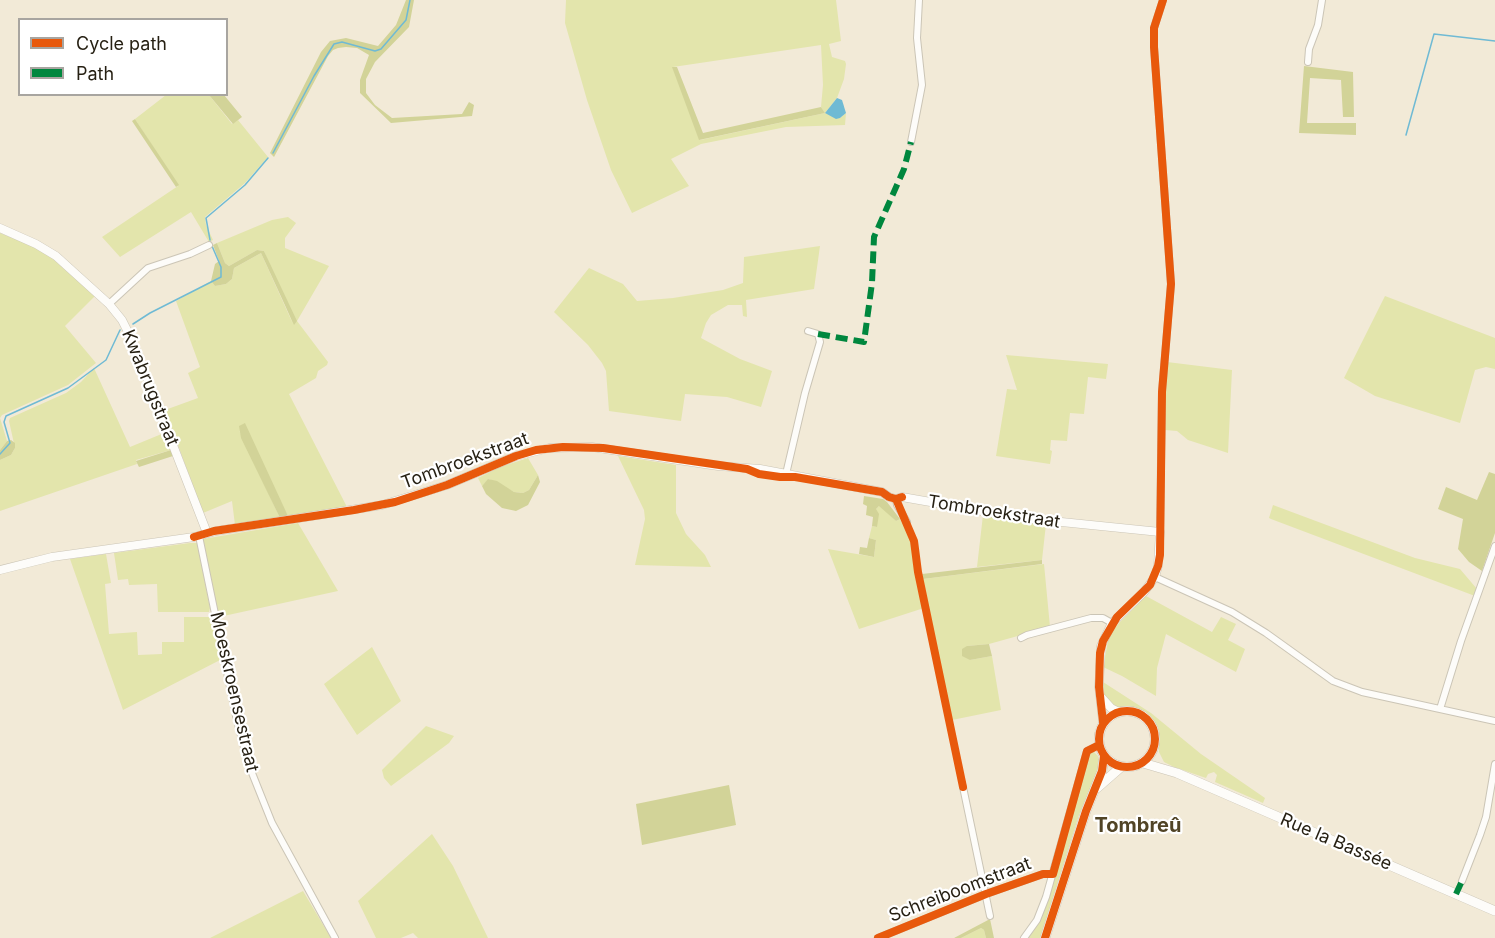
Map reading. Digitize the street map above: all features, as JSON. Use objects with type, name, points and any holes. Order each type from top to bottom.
[{"type":"main road","points":[[1132,711],[1147,719],[1154,732],[1154,747],[1149,757],[1143,763],[1133,767],[1113,765],[1104,756],[1099,745],[1098,735],[1103,722],[1119,712],[1132,711]]},
{"type":"main road","name":"Rue la Bassée","points":[[1154,747],[1160,760],[1177,773]]},
{"type":"main road","points":[[1045,938],[1086,811],[1096,790],[1104,756]]},
{"type":"main road","name":"Rue la Bassée","points":[[1143,763],[1177,773],[1495,911]]},
{"type":"main road","points":[[1096,790],[1121,767]]},
{"type":"street","points":[[911,142],[922,85],[917,38],[919,0]]},
{"type":"street","points":[[1103,722],[1099,694],[1101,646],[1112,623],[1144,592],[1155,577],[1158,566],[1162,392],[1171,300],[1171,267],[1154,47],[1154,28],[1163,0]]},
{"type":"street","points":[[1308,62],[1309,49],[1318,25],[1322,0]]},
{"type":"street","name":"Kwabrugstraat","points":[[0,228],[56,256],[109,304],[127,329],[203,534]]},
{"type":"street","points":[[109,304],[152,265],[190,254],[209,244]]},
{"type":"street","points":[[786,474],[805,393],[820,342],[818,334],[808,330]]},
{"type":"street","name":"Tombroekstraat","points":[[0,570],[52,557],[395,502],[447,485],[516,456],[553,448],[592,447],[795,477]]},
{"type":"street","name":"Tombroekstraat","points":[[747,469],[770,476],[795,477],[882,492],[896,499],[902,497],[1022,518],[1160,531]]},
{"type":"street","points":[[896,499],[907,522]]},
{"type":"street","name":"Moeskroensestraat","points":[[203,534],[236,716],[248,763],[272,823],[335,938]]},
{"type":"street","points":[[1440,709],[1461,641],[1495,546]]},
{"type":"street","points":[[1155,577],[1232,612],[1266,633],[1333,681],[1362,692],[1495,722]]},
{"type":"street","points":[[1021,638],[1090,618],[1103,618],[1112,623]]},
{"type":"street","points":[[1099,694],[1106,704],[1119,712]]},
{"type":"street","points":[[1024,938],[1039,915],[1053,874],[1088,750],[1099,745]]},
{"type":"street","points":[[1462,881],[1486,817],[1495,764]]},
{"type":"street","name":"Schreiboomstraat","points":[[963,787],[990,916]]},
{"type":"street","name":"Schreiboomstraat","points":[[878,938],[986,894],[1043,874],[1053,874]]},
{"type":"green space","points":[[406,0],[414,0],[409,27],[375,62],[366,79],[366,93],[375,105],[392,118],[462,114],[469,102],[474,105],[472,116],[391,123],[360,93],[360,80],[369,55],[357,48],[338,48],[328,56],[274,157],[270,153],[321,52],[330,41],[346,38],[378,46],[396,25]]},
{"type":"green space","points":[[566,0],[836,0],[841,41],[829,44],[832,57],[845,61],[846,64],[844,79],[837,98],[825,113],[840,118],[846,113],[845,125],[786,127],[701,144],[671,159],[689,186],[632,213],[611,170],[587,100],[565,23]],"holes":[[[821,45],[823,85],[821,107],[825,113],[700,140],[673,67]]]},
{"type":"green space","points":[[1304,66],[1353,72],[1354,117],[1343,117],[1341,80],[1310,78],[1307,123],[1356,123],[1356,135],[1299,133]]},
{"type":"green space","points":[[672,67],[677,67],[703,133],[821,107],[825,113],[699,140]]},
{"type":"green space","points":[[165,96],[210,96],[232,124],[238,120],[268,157],[245,183],[205,217],[213,240],[209,242],[191,212],[120,257],[102,237],[178,186],[135,119]]},
{"type":"green space","points":[[210,96],[225,96],[242,117],[233,124]]},
{"type":"green space","points":[[135,119],[179,185],[176,187],[132,121]]},
{"type":"green space","points":[[288,217],[296,223],[285,238],[285,248],[329,266],[297,321],[328,362],[318,371],[316,378],[289,394],[347,507],[288,516],[239,430],[280,518],[235,525],[232,501],[203,513],[165,410],[198,398],[188,373],[200,367],[176,301],[211,281],[215,286],[226,284],[232,279],[234,268],[261,253],[293,324],[264,251],[257,250],[229,266],[225,263],[217,243],[272,220]]},
{"type":"green space","points":[[0,233],[38,248],[95,296],[65,326],[96,363],[68,385],[2,415],[0,418]]},
{"type":"green space","points":[[217,243],[225,263],[229,266],[257,250],[264,251],[297,321],[294,325],[261,253],[234,268],[232,279],[226,284],[215,286],[211,281],[215,264],[219,261],[213,245]]},
{"type":"green space","points":[[820,246],[814,289],[746,300],[747,317],[743,316],[742,305],[728,305],[711,315],[706,323],[701,338],[740,359],[772,371],[761,407],[727,397],[685,394],[681,421],[609,411],[606,371],[602,363],[588,345],[554,312],[589,268],[623,284],[637,301],[673,298],[723,290],[743,283],[744,257]]},
{"type":"green space","points":[[1385,296],[1495,338],[1495,369],[1486,367],[1475,370],[1460,423],[1375,396],[1344,378]]},
{"type":"green space","points":[[1006,355],[1108,364],[1106,379],[1088,377],[1084,414],[1070,413],[1067,441],[1051,440],[1050,464],[996,456],[1007,389],[1017,390]]},
{"type":"green space","points":[[1167,362],[1232,370],[1228,453],[1188,440],[1177,431],[1165,430]]},
{"type":"green space","points":[[94,368],[130,447],[164,433],[171,450],[136,460],[137,464],[0,511],[0,460],[11,455],[15,448],[10,418],[66,393]]},
{"type":"green space","points":[[0,418],[7,441],[0,450]]},
{"type":"green space","points":[[245,423],[288,516],[280,518],[241,438],[239,426]]},
{"type":"green space","points":[[11,440],[15,443],[15,448],[11,455],[0,460],[0,450],[7,441]]},
{"type":"green space","points":[[171,450],[173,456],[139,467],[136,461]]},
{"type":"green space","points":[[618,456],[676,465],[676,513],[686,534],[705,555],[711,567],[635,565],[645,519],[644,510]]},
{"type":"green space","points":[[528,458],[538,475],[529,490],[523,493],[514,492],[489,479],[482,486],[478,478],[500,467]]},
{"type":"green space","points":[[1489,472],[1495,474],[1495,533],[1482,571],[1469,562],[1458,549],[1463,519],[1438,509],[1446,487],[1477,500]]},
{"type":"green space","points":[[538,475],[540,482],[528,505],[516,511],[502,508],[486,494],[482,486],[488,479],[497,481],[514,492],[523,493],[529,490]]},
{"type":"green space","points":[[864,496],[883,499],[900,519],[896,521],[879,506],[876,509],[879,514],[877,527],[872,526],[873,517],[866,515],[867,506],[863,504]]},
{"type":"green space","points":[[880,505],[896,521],[900,519],[902,523],[906,522],[910,531],[907,533],[913,544],[924,608],[859,629],[828,549],[874,557],[876,540],[869,538],[872,526],[877,527],[876,509]]},
{"type":"green space","points":[[1273,505],[1415,558],[1460,569],[1477,589],[1475,596],[1271,519],[1269,518]]},
{"type":"green space","points":[[983,515],[1046,524],[1042,560],[977,567]]},
{"type":"green space","points":[[298,523],[338,591],[219,617],[203,539]]},
{"type":"green space","points":[[869,538],[876,540],[874,557],[859,554],[860,547],[867,548]]},
{"type":"green space","points":[[197,543],[209,612],[158,612],[157,584],[129,585],[128,579],[118,580],[114,553]]},
{"type":"green space","points":[[106,554],[111,583],[105,584],[109,634],[137,632],[138,655],[162,654],[162,642],[184,642],[184,617],[212,617],[222,659],[123,710],[70,559]]},
{"type":"green space","points":[[1042,560],[1042,564],[923,579],[922,574]]},
{"type":"green space","points":[[1044,564],[1050,627],[989,644],[967,646],[970,660],[992,656],[1001,710],[952,720],[923,579]]},
{"type":"green space","points":[[1146,596],[1212,632],[1221,617],[1236,624],[1228,640],[1245,649],[1236,672],[1166,634],[1157,668],[1156,696],[1103,667],[1109,636]]},
{"type":"green space","points":[[989,644],[992,656],[970,660],[962,656],[962,649],[967,646]]},
{"type":"green space","points":[[372,647],[401,701],[357,735],[324,684]]},
{"type":"green space","points":[[1103,682],[1151,713],[1201,754],[1265,798],[1263,803],[1215,782],[1217,775],[1214,772],[1208,774],[1206,778],[1164,762],[1159,752],[1158,733],[1152,719],[1141,711],[1118,708],[1108,703],[1102,692]]},
{"type":"green space","points":[[426,726],[454,736],[449,743],[391,786],[384,778],[382,770]]},
{"type":"green space","points":[[1093,751],[1098,756],[1100,766],[1079,815],[1040,938],[1027,938],[1036,926],[1088,754]]},
{"type":"green space","points":[[729,785],[736,825],[642,845],[636,804]]},
{"type":"green space","points":[[432,834],[453,866],[488,938],[418,938],[413,933],[401,938],[376,938],[358,901]]},
{"type":"green space","points":[[303,891],[331,938],[210,938]]},
{"type":"green space","points":[[990,919],[994,938],[986,938],[981,928],[961,938],[954,938]]},
{"type":"green space","points":[[981,928],[986,938],[961,938]]},
{"type":"water","points":[[837,98],[842,100],[846,113],[836,119],[825,113]]},
{"type":"waterway","points":[[273,153],[314,76],[334,44],[342,42],[375,51],[381,49],[406,20],[410,0]]},
{"type":"waterway","points":[[1406,135],[1434,34],[1495,41]]},
{"type":"waterway","points":[[210,240],[206,218],[245,185],[268,158]]},
{"type":"waterway","points":[[133,324],[221,277],[221,267],[212,246]]},
{"type":"waterway","points":[[0,454],[10,443],[4,422],[6,416],[68,388],[106,360],[120,330]]},
{"type":"marked path","points":[[818,334],[864,342],[872,283],[874,237],[904,169],[911,142]]},
{"type":"marked path","points":[[1456,894],[1462,881]]},
{"type":"cycle path","points":[[1103,722],[1099,687],[1100,653],[1103,641],[1117,617],[1150,585],[1160,555],[1162,392],[1171,284],[1154,47],[1154,28],[1163,0]]},
{"type":"cycle path","points":[[194,537],[214,531],[395,502],[447,485],[516,456],[536,450],[563,447],[603,448],[747,469],[759,474],[795,477],[882,492],[896,499],[902,497]]},
{"type":"cycle path","points":[[896,499],[914,541],[918,572],[963,787]]},
{"type":"cycle path","points":[[1121,711],[1133,711],[1143,715],[1151,723],[1155,739],[1151,755],[1143,763],[1133,767],[1121,767],[1111,763],[1103,755],[1099,745],[1099,733],[1103,723],[1111,715],[1121,711]]},
{"type":"cycle path","points":[[878,938],[986,894],[1043,874],[1053,874],[1087,751],[1099,745]]},
{"type":"cycle path","points":[[1045,938],[1086,811],[1102,771],[1104,756]]},
{"type":"district","name":"Tombreû","points":[[1138,826]]}]
